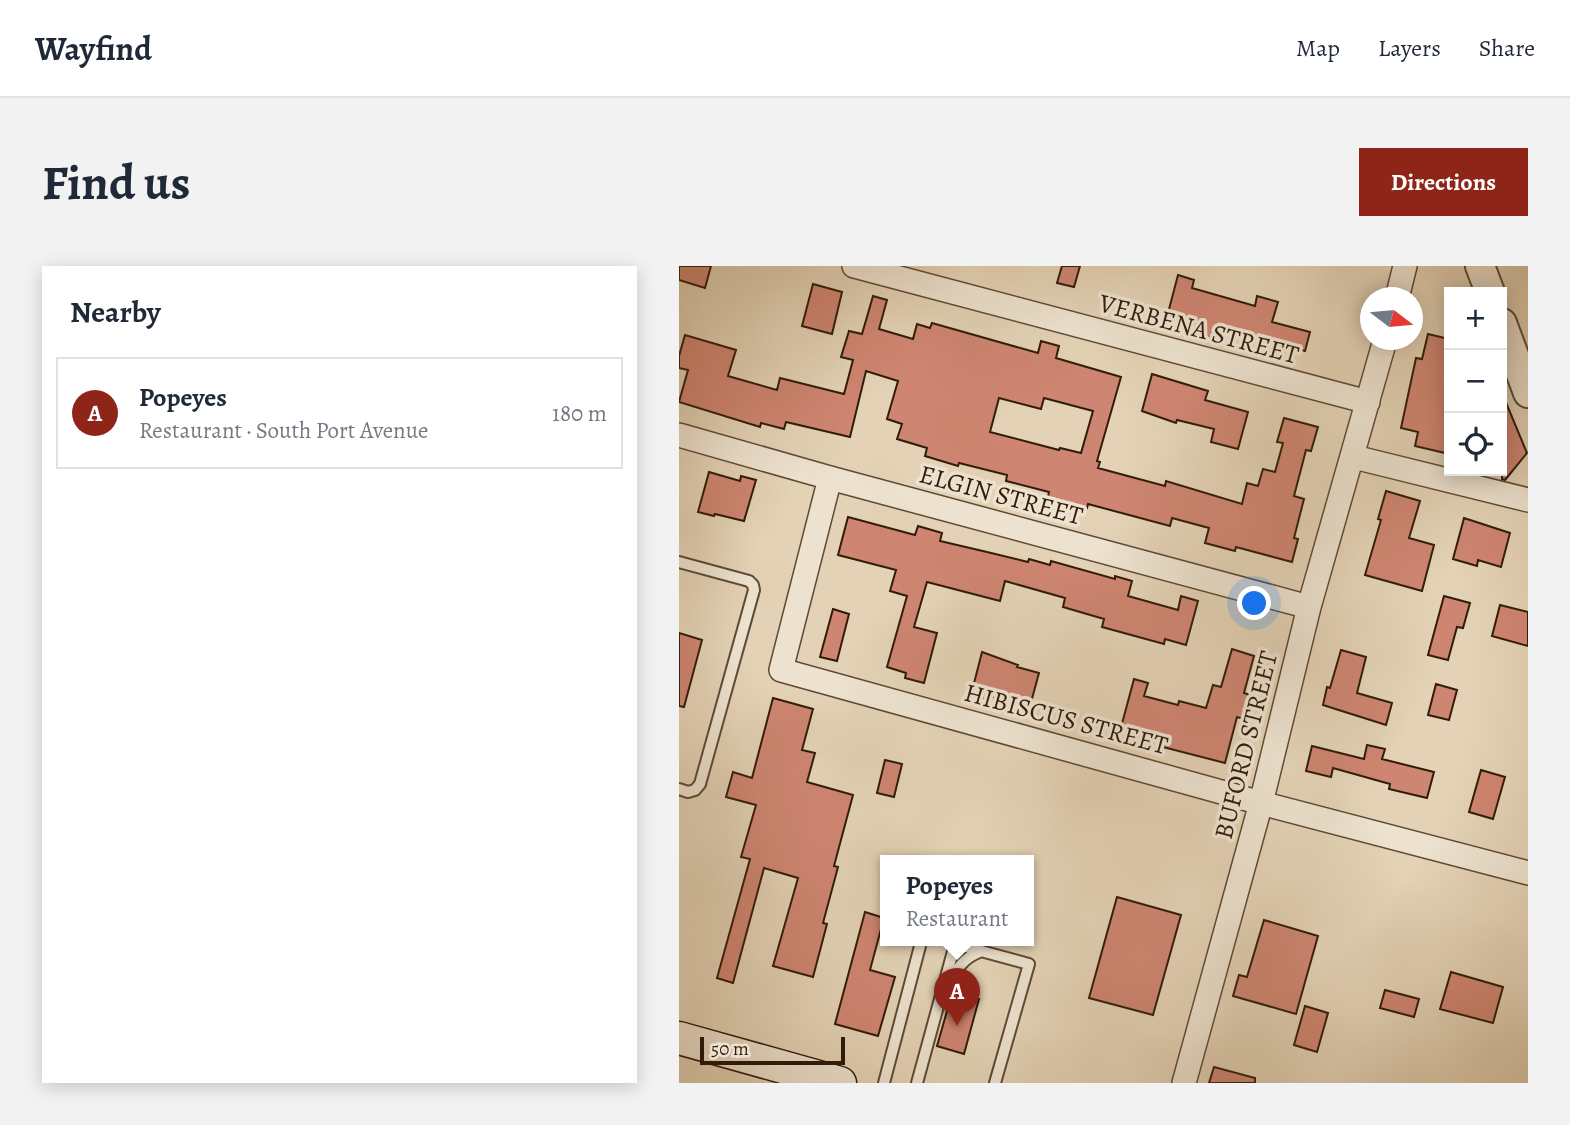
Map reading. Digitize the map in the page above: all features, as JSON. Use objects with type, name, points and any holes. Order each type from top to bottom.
[{"type":"main road","points":[[679,1038],[840,1083]]},
{"type":"street","name":"VERBENA STREET","points":[[854,266],[1368,402]]},
{"type":"street","points":[[1400,287],[1405,266]]},
{"type":"street","points":[[1481,266],[1488,287]]},
{"type":"street","points":[[1507,336],[1528,393]]},
{"type":"street","name":"BUFORD STREET","points":[[1184,1083],[1261,803],[1309,607],[1382,350]]},
{"type":"street","name":"ELGIN STREET","points":[[679,435],[1309,607]]},
{"type":"street","points":[[1353,457],[1528,500]]},
{"type":"street","name":"HIBISCUS STREET","points":[[830,478],[781,670],[1261,803],[1528,873]]},
{"type":"lane","points":[[679,562],[749,581],[754,590],[700,784],[695,790],[688,792],[679,789]]},
{"type":"lane","points":[[884,1083],[920,946]]},
{"type":"lane","points":[[917,1083],[954,946]]},
{"type":"lane","points":[[963,946],[1029,964],[995,1083]]},
{"type":"lane","points":[[927,1044],[961,962],[969,955],[982,951]]},
{"type":"building","points":[[679,266],[711,266],[705,288],[679,280]]},
{"type":"building","points":[[1062,266],[1080,266],[1074,287],[1057,283]]},
{"type":"building","points":[[1178,275],[1194,280],[1192,288],[1255,306],[1257,296],[1278,302],[1272,322],[1310,332],[1305,351],[1226,329],[1223,340],[1182,332],[1186,319],[1168,313]]},
{"type":"building","points":[[813,284],[842,292],[832,334],[802,326]]},
{"type":"building","points":[[873,296],[887,300],[879,329],[913,339],[917,324],[930,328],[932,323],[1038,353],[1041,341],[1059,346],[1056,358],[1121,377],[1097,461],[1100,462],[1098,468],[1165,486],[1166,481],[1242,504],[1247,483],[1258,486],[1263,469],[1275,472],[1283,443],[1277,442],[1284,418],[1318,427],[1311,451],[1306,450],[1294,496],[1304,499],[1294,538],[1298,539],[1292,562],[1236,547],[1235,551],[1205,543],[1209,528],[1172,518],[1170,526],[1088,504],[1087,508],[1063,502],[1062,505],[1047,501],[1049,492],[1006,481],[1007,475],[959,463],[958,466],[925,456],[927,448],[897,439],[902,424],[887,419],[898,381],[866,371],[850,437],[786,422],[784,429],[761,423],[760,427],[679,402],[688,370],[679,368],[679,356],[685,335],[736,350],[728,376],[777,390],[780,378],[844,394],[853,360],[841,357],[849,331],[862,334]],"holes":[[[999,398],[1041,409],[1044,398],[1093,411],[1081,453],[990,432]]]},
{"type":"building","points":[[1428,334],[1444,338],[1444,453],[1415,446],[1418,432],[1401,428],[1416,358],[1422,359]]},
{"type":"building","points":[[1152,374],[1208,391],[1205,400],[1248,412],[1238,449],[1211,442],[1214,429],[1177,420],[1176,423],[1142,411]]},
{"type":"building","points":[[1507,405],[1527,453],[1505,480],[1502,476],[1507,476]]},
{"type":"building","points":[[709,472],[740,481],[741,476],[756,480],[744,521],[698,512]]},
{"type":"building","points":[[1386,491],[1420,501],[1409,538],[1434,545],[1422,591],[1365,575],[1381,520],[1378,519]]},
{"type":"building","points":[[848,517],[915,535],[918,526],[942,533],[940,541],[1028,562],[1029,559],[1050,565],[1051,561],[1115,579],[1115,576],[1132,581],[1128,596],[1178,610],[1181,596],[1198,601],[1186,645],[1165,639],[1164,644],[1102,627],[1104,619],[1063,607],[1065,598],[1005,581],[1000,601],[927,582],[914,627],[937,633],[924,683],[905,678],[906,673],[887,667],[907,596],[890,591],[896,570],[838,555]]},
{"type":"building","points":[[1464,518],[1510,533],[1501,567],[1478,560],[1477,566],[1453,559]]},
{"type":"building","points":[[1444,596],[1470,603],[1463,628],[1457,627],[1448,660],[1428,655]]},
{"type":"building","points":[[1500,605],[1528,612],[1528,646],[1492,636]]},
{"type":"building","points":[[833,609],[849,614],[837,661],[820,657]]},
{"type":"building","points":[[679,633],[702,640],[684,707],[679,706]]},
{"type":"building","points":[[1232,649],[1254,656],[1244,693],[1254,696],[1247,720],[1237,717],[1225,763],[1163,747],[1164,743],[1120,731],[1134,679],[1148,683],[1144,696],[1178,705],[1179,701],[1206,708],[1213,685],[1221,687]]},
{"type":"building","points":[[1341,650],[1366,657],[1357,693],[1392,703],[1386,725],[1323,705]]},
{"type":"building","points":[[982,652],[1039,673],[1030,706],[971,695]]},
{"type":"building","points":[[1436,684],[1457,690],[1449,720],[1428,715]]},
{"type":"building","points":[[773,698],[813,709],[802,750],[815,753],[807,782],[853,795],[834,866],[838,867],[823,923],[827,924],[813,977],[773,966],[798,878],[764,868],[733,983],[717,978],[750,859],[741,857],[756,805],[726,797],[733,772],[752,778]]},
{"type":"building","points":[[1367,745],[1385,749],[1382,759],[1434,772],[1427,798],[1389,789],[1390,784],[1333,768],[1331,777],[1306,771],[1312,746],[1364,759]]},
{"type":"building","points":[[885,760],[902,764],[894,797],[877,793]]},
{"type":"building","points":[[1481,770],[1505,777],[1493,819],[1469,812]]},
{"type":"building","points":[[1117,897],[1181,915],[1153,1015],[1089,998]]},
{"type":"building","points":[[865,912],[880,917],[880,933],[870,970],[895,977],[878,1036],[835,1024]]},
{"type":"building","points":[[1264,920],[1318,936],[1296,1014],[1233,996],[1239,975],[1247,977]]},
{"type":"building","points":[[1451,972],[1503,987],[1493,1023],[1440,1009]]},
{"type":"building","points":[[1385,990],[1419,999],[1414,1017],[1380,1008]]},
{"type":"building","points":[[956,993],[979,999],[964,1054],[937,1046],[951,997]]},
{"type":"building","points":[[1305,1006],[1328,1013],[1317,1052],[1294,1045]]},
{"type":"building","points":[[1214,1067],[1255,1078],[1255,1083],[1209,1083]]},
{"type":"place","name":"Popeyes","points":[[957,1026]]}]
